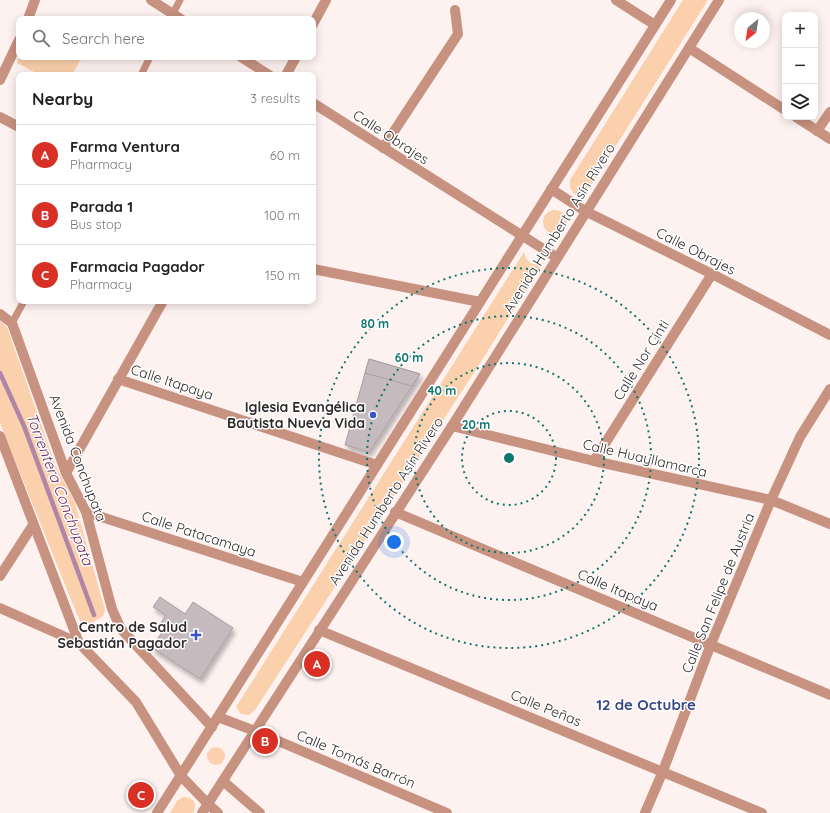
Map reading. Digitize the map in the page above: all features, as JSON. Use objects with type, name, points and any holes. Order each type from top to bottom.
[{"type":"street","points":[[29,16],[35,0]]},
{"type":"street","points":[[151,0],[174,16]]},
{"type":"street","points":[[316,18],[326,0]]},
{"type":"street","points":[[616,0],[656,26]]},
{"type":"street","name":"Avenida Humberto Asín Rivero","points":[[157,813],[551,189],[656,26],[671,0]]},
{"type":"street","name":"Avenida Humberto Asín Rivero","points":[[202,813],[395,512],[452,426],[556,257],[719,0]]},
{"type":"street","points":[[383,148],[458,34],[456,10]]},
{"type":"street","points":[[0,80],[16,46]]},
{"type":"street","points":[[689,48],[782,108]]},
{"type":"street","points":[[246,60],[264,72]]},
{"type":"street","points":[[288,72],[294,60]]},
{"type":"street","name":"Calle Obrajes","points":[[316,105],[556,257]]},
{"type":"street","points":[[818,131],[830,112]]},
{"type":"street","points":[[0,117],[16,125]]},
{"type":"street","points":[[801,120],[830,139]]},
{"type":"street","name":"Calle Obrajes","points":[[551,189],[585,211],[830,335]]},
{"type":"street","points":[[316,270],[480,302]]},
{"type":"street","name":"Calle Nor Cinti","points":[[594,461],[712,274]]},
{"type":"street","points":[[66,473],[161,304]]},
{"type":"street","points":[[0,314],[12,323]]},
{"type":"street","name":"Avenida Conchupata","points":[[12,323],[66,473],[86,512],[112,609],[121,628],[212,727]]},
{"type":"street","name":"Calle Itapaya","points":[[118,379],[377,465]]},
{"type":"street","name":"Calle San Felipe de Austria","points":[[645,813],[663,771],[711,644],[771,500],[800,437],[830,389]]},
{"type":"street","name":"Calle Huayllamarca","points":[[452,426],[594,461],[771,500],[830,524]]},
{"type":"street","points":[[0,436],[79,643]]},
{"type":"street","name":"Calle Patacamaya","points":[[86,512],[303,582]]},
{"type":"street","name":"Calle Itapaya","points":[[395,512],[830,695]]},
{"type":"street","points":[[0,576],[33,525]]},
{"type":"street","points":[[0,608],[79,643],[136,702],[181,776],[218,813]]},
{"type":"street","name":"Calle Peñas","points":[[319,630],[762,813]]},
{"type":"street","points":[[218,717],[255,731]]},
{"type":"street","name":"Calle Tomás Barrón","points":[[255,731],[447,813]]},
{"type":"street","points":[[223,781],[260,813]]},
{"type":"lane","points":[[175,16],[180,0]]},
{"type":"lane","points":[[142,72],[148,60]]},
{"type":"lane","points":[[12,323],[22,304]]},
{"type":"shaded area","points":[[683,0],[708,0],[588,190],[582,195],[574,194],[570,188],[570,180]]},
{"type":"shaded area","points":[[18,60],[80,60],[74,72],[34,72],[17,63]]},
{"type":"shaded area","points":[[555,210],[563,214],[567,222],[563,230],[555,234],[547,230],[543,222],[547,214]]},
{"type":"shaded area","points":[[524,252],[530,263],[543,263],[477,368],[255,710],[249,715],[241,714],[236,707]]},
{"type":"shaded area","points":[[0,321],[7,327],[55,464],[75,503],[105,610],[103,616],[88,625],[81,623],[76,612],[0,423]]},
{"type":"shaded area","points":[[216,747],[222,750],[225,756],[222,762],[216,765],[210,762],[207,756],[210,750]]},
{"type":"shaded area","points":[[183,797],[190,798],[194,802],[195,807],[193,813],[170,813],[177,801]]},
{"type":"building","name":"Iglesia Evangélica Bautista Nueva Vida","points":[[369,359],[420,374],[369,452],[345,445]]},
{"type":"building","points":[[369,359],[420,374],[412,386],[365,373]]},
{"type":"building","points":[[160,597],[185,614],[193,602],[233,628],[200,679],[152,648],[165,627],[160,624],[166,615],[153,607]]},
{"type":"waterway","name":"Torrentera Conchupata","points":[[0,373],[24,426],[94,615]]},
{"type":"place","name":"Iglesia Evangélica Bautista Nueva Vida","points":[[373,415]]},
{"type":"place","name":"Centro de Salud Sebastián Pagador","points":[[196,635]]},
{"type":"place","name":"Farma Ventura","points":[[317,664]]},
{"type":"place","name":"Parada 1","points":[[265,741]]},
{"type":"place","name":"Farmacia Pagador","points":[[141,795]]},
{"type":"district","name":"12 de Octubre","points":[[646,704]]}]
